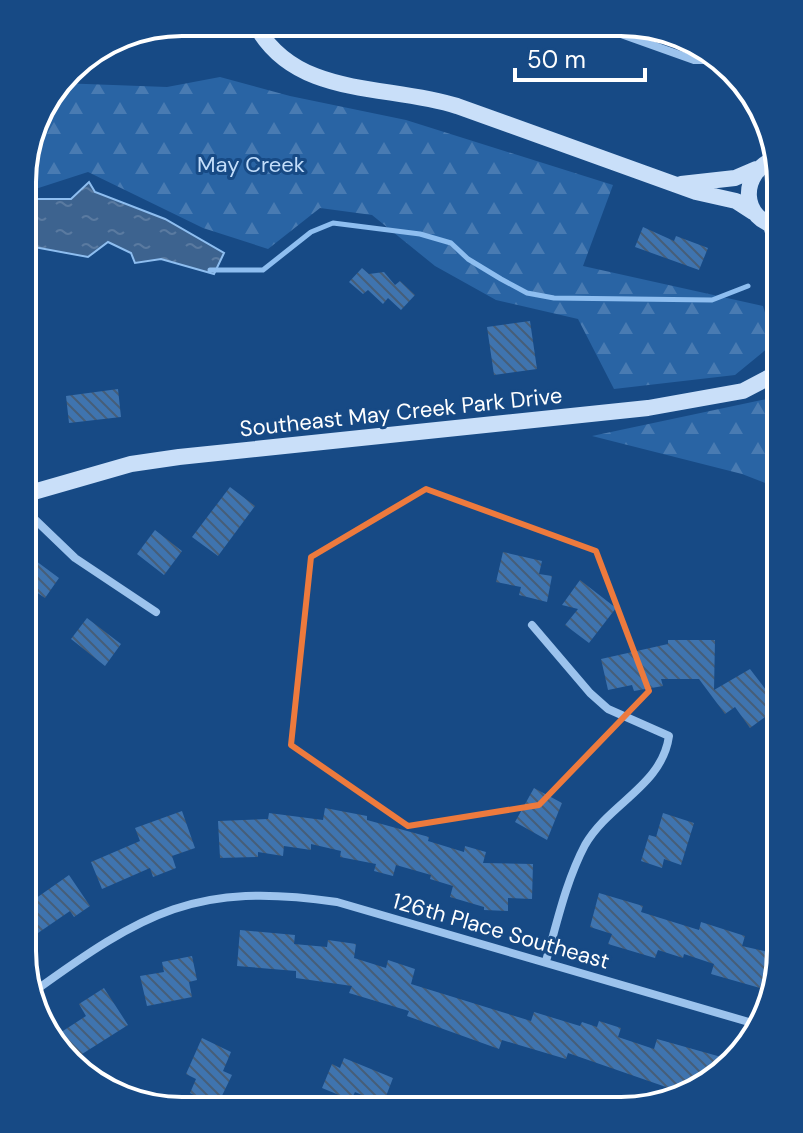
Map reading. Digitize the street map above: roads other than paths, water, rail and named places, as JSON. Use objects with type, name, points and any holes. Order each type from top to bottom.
[{"type":"street","points":[[263,36],[281,60],[301,73],[426,96],[676,184],[736,201],[767,221]]},
{"type":"street","points":[[628,36],[700,60]]},
{"type":"street","points":[[676,184],[735,178],[766,163]]},
{"type":"street","points":[[753,212],[747,190],[756,169]]},
{"type":"street","name":"Southeast May Creek Park Drive","points":[[36,491],[131,464],[648,408],[743,391],[767,378]]},
{"type":"street","points":[[36,520],[75,558],[156,612]]},
{"type":"street","points":[[532,625],[590,693],[608,709],[669,736],[667,751],[651,777],[611,814],[586,843],[571,875],[546,961]]},
{"type":"street","name":"126th Place Southeast","points":[[41,987],[88,953],[147,919],[187,902],[230,895],[285,894],[337,902],[546,961],[669,1002],[748,1022]]},
{"type":"water","points":[[89,182],[95,192],[165,219],[224,253],[214,274],[161,259],[135,263],[131,253],[108,242],[88,257],[36,247],[36,199],[71,199]]},
{"type":"waterway","points":[[210,270],[263,270],[311,232],[333,223],[420,234],[451,243],[468,259],[527,293],[554,298],[712,300],[748,286]]},
{"type":"park label","name":"May Creek","points":[[251,164]]}]
